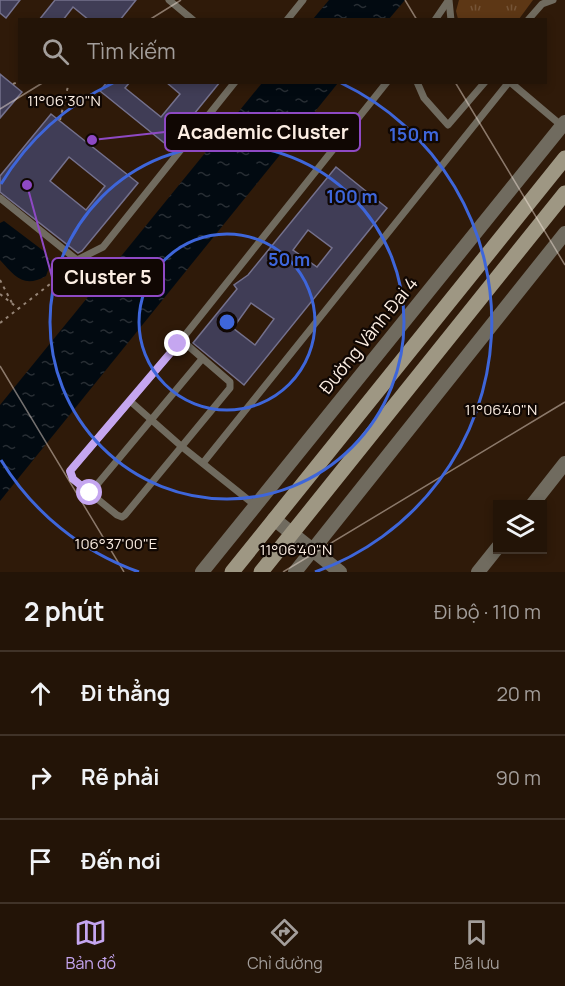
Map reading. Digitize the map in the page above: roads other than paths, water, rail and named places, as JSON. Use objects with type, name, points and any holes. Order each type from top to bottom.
[{"type":"main road","points":[[232,572],[565,158]]},
{"type":"main road","points":[[261,572],[565,193]]},
{"type":"street","name":"Đường Vành Đai 4","points":[[202,572],[563,124]]},
{"type":"street","points":[[295,572],[565,233]]},
{"type":"street","points":[[535,500],[565,463]]},
{"type":"street","points":[[274,519],[340,572]]},
{"type":"street","points":[[478,572],[493,553]]},
{"type":"lane","points":[[169,0],[191,18]]},
{"type":"lane","points":[[289,18],[303,0]]},
{"type":"lane","points":[[530,18],[543,2],[553,0]]},
{"type":"lane","points":[[436,18],[448,1]]},
{"type":"lane","points":[[448,1],[451,18]]},
{"type":"lane","points":[[0,198],[77,260],[103,247],[233,84]]},
{"type":"lane","points":[[178,344],[186,344],[231,382],[231,385],[122,517],[73,479],[70,471],[178,344],[385,84]]},
{"type":"lane","points":[[418,84],[424,98],[448,125],[484,84]]},
{"type":"lane","points":[[203,463],[507,84]]},
{"type":"lane","points":[[512,84],[563,124]]},
{"type":"lane","points":[[90,493],[202,359]]},
{"type":"lane","points":[[130,401],[181,446],[256,506]]},
{"type":"water","points":[[329,0],[405,0],[390,18],[314,18]]},
{"type":"water","points":[[261,84],[337,84],[0,501],[0,405]]},
{"type":"water","points":[[4,221],[45,252],[51,262],[46,276],[38,280],[25,281],[15,276],[0,260],[0,223]]},
{"type":"place","name":"Academic Cluster","points":[[92,140]]},
{"type":"place","name":"Cluster 5","points":[[27,185]]}]
